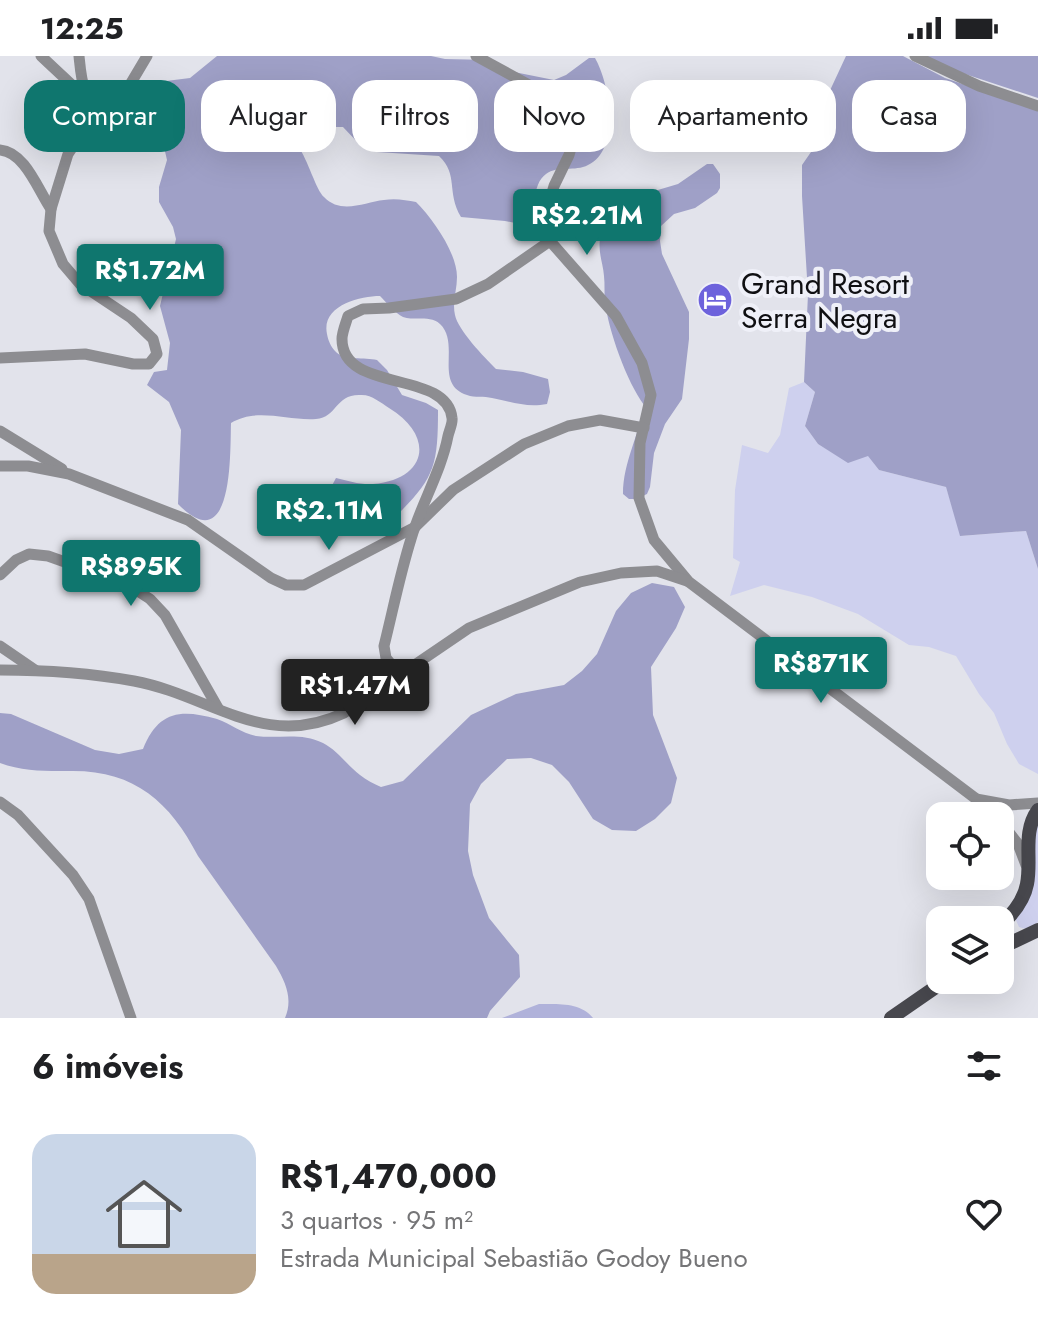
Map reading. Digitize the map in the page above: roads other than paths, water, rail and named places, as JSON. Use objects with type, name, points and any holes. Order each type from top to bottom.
[{"type":"main road","points":[[1014,910],[1023,896],[1028,873],[1028,834],[1038,810]]},
{"type":"main road","points":[[1014,927],[1019,931],[1037,930]]},
{"type":"main road","points":[[1014,941],[1037,930]]},
{"type":"main road","points":[[891,1018],[926,994]]},
{"type":"street","points":[[41,56],[67,80]]},
{"type":"street","points":[[79,56],[82,80]]},
{"type":"street","points":[[133,80],[147,56]]},
{"type":"street","points":[[476,56],[573,109],[576,131],[546,213],[550,241],[616,316],[642,363],[651,395],[640,443],[639,498],[654,540],[689,582],[979,802]]},
{"type":"street","points":[[915,56],[979,86],[1038,106]]},
{"type":"street","points":[[0,150],[9,150],[18,157],[51,209]]},
{"type":"street","points":[[0,358],[85,354],[133,364],[149,364],[157,354],[153,339],[131,318],[80,284],[63,264],[49,231],[51,209],[69,152]]},
{"type":"street","points":[[400,675],[386,658],[384,646],[415,527],[445,455],[452,418],[445,403],[430,391],[351,364],[344,354],[341,338],[348,316],[363,309],[456,299],[488,284],[550,241]]},
{"type":"street","points":[[0,466],[28,466],[69,474],[188,520],[286,585],[304,585],[415,527],[453,490],[524,444],[568,426],[600,420],[644,428]]},
{"type":"street","points":[[0,431],[69,474]]},
{"type":"street","points":[[0,575],[16,560],[29,554],[48,556],[127,584],[150,599],[165,615],[218,708]]},
{"type":"street","points":[[0,670],[35,670],[136,681],[274,727],[301,727],[323,723],[344,713],[469,628],[580,582],[621,573],[657,571],[689,582]]},
{"type":"street","points":[[0,646],[35,670]]},
{"type":"street","points":[[975,798],[1009,805],[1038,803]]},
{"type":"street","points":[[0,802],[18,815],[64,865],[89,899],[131,1018]]},
{"type":"street","points":[[1014,839],[1028,873]]},
{"type":"place","name":"Grand Resort Serra Negra","points":[[715,300]]}]
